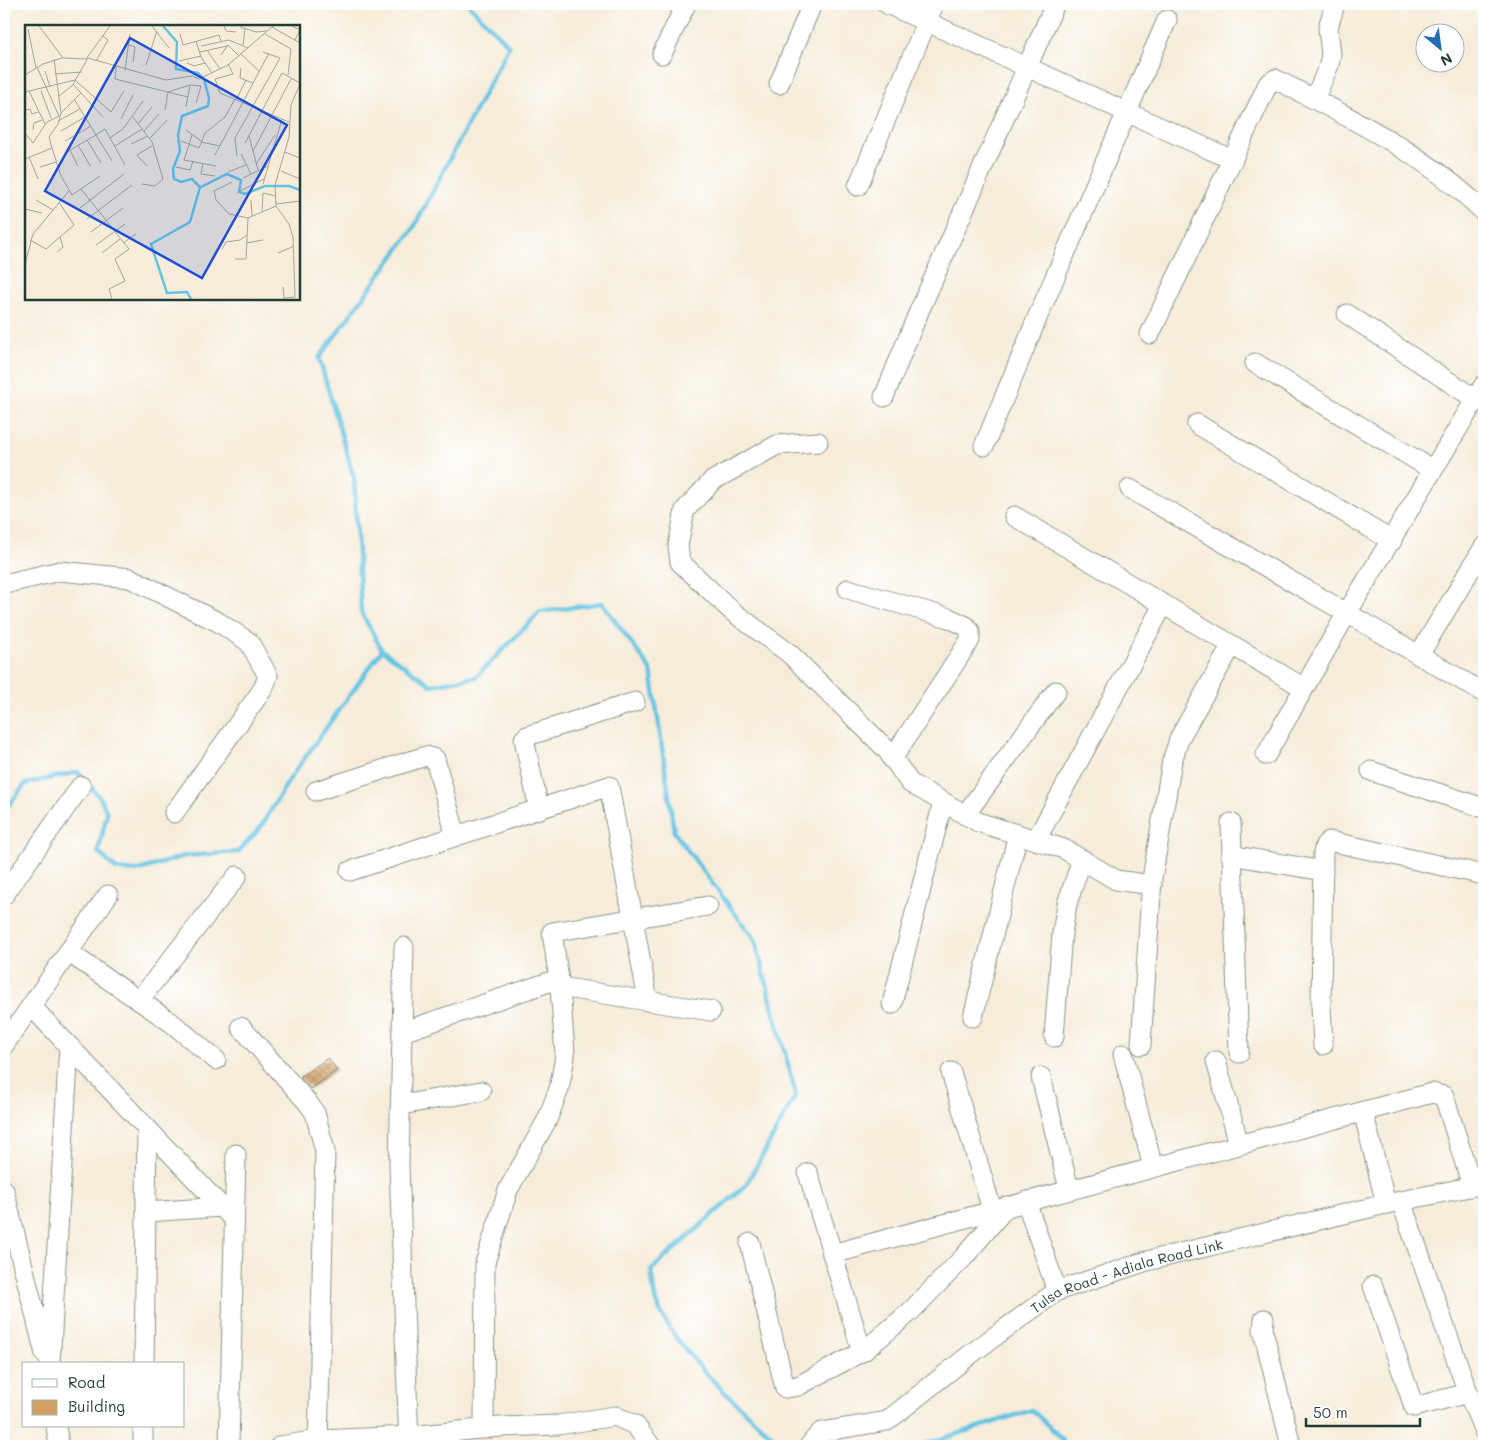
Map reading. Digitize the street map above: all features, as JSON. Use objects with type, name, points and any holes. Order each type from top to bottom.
[{"type":"street","points":[[662,54],[686,4]]},
{"type":"street","points":[[779,84],[812,4]]},
{"type":"street","points":[[887,4],[1233,160]]},
{"type":"street","points":[[858,186],[934,4]]},
{"type":"street","points":[[884,397],[1055,4]]},
{"type":"street","points":[[1315,98],[1329,65],[1331,54],[1328,28],[1335,4]]},
{"type":"street","points":[[984,446],[1168,20]]},
{"type":"street","points":[[1150,334],[1268,84],[1275,79],[1315,98],[1408,150],[1484,212]]},
{"type":"street","points":[[1266,755],[1347,613],[1480,392],[1347,314]]},
{"type":"street","points":[[1255,363],[1433,470]]},
{"type":"street","points":[[1197,424],[1392,541]]},
{"type":"street","points":[[818,442],[777,445],[712,482],[686,510],[678,546],[680,562],[733,612],[790,654],[876,739],[910,783],[978,822],[1064,849],[1116,880],[1152,885]]},
{"type":"street","points":[[1130,489],[1484,693]]},
{"type":"street","points":[[1014,516],[1304,688]]},
{"type":"street","points":[[1420,655],[1484,547]]},
{"type":"street","points":[[4,584],[60,571],[130,578],[218,622],[248,642],[268,676],[263,689],[174,813]]},
{"type":"street","points":[[848,589],[949,618],[966,626],[970,632],[970,640],[892,758]]},
{"type":"street","points":[[1036,840],[1164,605]]},
{"type":"street","points":[[1141,1045],[1152,885],[1172,761],[1180,737],[1232,645]]},
{"type":"street","points":[[965,815],[1056,690]]},
{"type":"street","points":[[539,809],[524,739],[527,736],[635,702]]},
{"type":"street","points":[[316,791],[426,756],[435,759],[456,836]]},
{"type":"street","points":[[1371,771],[1484,808]]},
{"type":"street","points":[[4,895],[81,786]]},
{"type":"street","points":[[350,871],[609,786],[648,1001]]},
{"type":"street","points":[[892,1004],[943,802]]},
{"type":"street","points":[[1231,824],[1239,1053]]},
{"type":"street","points":[[973,1017],[1018,834]]},
{"type":"street","points":[[1323,1045],[1320,1006],[1323,853],[1325,845],[1330,841],[1484,875]]},
{"type":"street","points":[[1231,855],[1323,871]]},
{"type":"street","points":[[1054,1037],[1062,933],[1068,904],[1082,859]]},
{"type":"street","points":[[140,999],[237,876]]},
{"type":"street","points":[[4,1045],[108,895]]},
{"type":"street","points":[[476,1435],[485,1263],[508,1190],[547,1120],[559,1089],[565,1054],[559,983],[552,932],[708,906]]},
{"type":"street","points":[[404,946],[399,1164],[409,1441]]},
{"type":"street","points":[[68,952],[140,999],[216,1060]]},
{"type":"street","points":[[402,1032],[559,983],[648,1001],[711,1011]]},
{"type":"street","points":[[31,1006],[228,1213]]},
{"type":"street","points":[[241,1028],[308,1102],[314,1113],[325,1151],[318,1443]]},
{"type":"street","points":[[48,1362],[69,1046]]},
{"type":"street","points":[[1123,1054],[1153,1167]]},
{"type":"street","points":[[1216,1061],[1239,1144]]},
{"type":"street","points":[[951,1072],[999,1208]]},
{"type":"street","points":[[1042,1077],[1069,1189]]},
{"type":"street","points":[[401,1105],[481,1092]]},
{"type":"street","points":[[832,1254],[1432,1093],[1444,1096],[1478,1185]]},
{"type":"street","points":[[1363,1111],[1393,1202],[1484,1431]]},
{"type":"street","points":[[144,1362],[147,1129]]},
{"type":"street","points":[[229,1446],[228,1213],[236,1154]]},
{"type":"street","points":[[808,1173],[862,1352]]},
{"type":"street","name":"Tulsa Road - Adiala Road Link","points":[[810,1444],[821,1432],[887,1421],[972,1353],[1058,1291],[1147,1261],[1393,1202],[1478,1185]]},
{"type":"street","points":[[4,1190],[47,1362]]},
{"type":"street","points":[[1026,1201],[1058,1291]]},
{"type":"street","points":[[750,1243],[785,1388],[798,1386],[862,1352],[916,1305],[964,1257],[999,1208]]},
{"type":"street","points":[[146,1212],[228,1213]]},
{"type":"street","points":[[1373,1286],[1414,1407],[1468,1393]]},
{"type":"street","points":[[1264,1319],[1263,1330],[1291,1446]]},
{"type":"street","points":[[280,1446],[318,1443],[409,1441],[476,1435],[615,1416],[635,1425],[651,1446]]},
{"type":"street","points":[[56,1428],[59,1446]]},
{"type":"street","points":[[143,1428],[143,1446]]},
{"type":"building","points":[[328,1058],[337,1070],[311,1089],[300,1077]]},
{"type":"waterway","points":[[468,4],[509,46],[413,229],[319,358],[354,478],[361,612],[382,650],[431,685],[476,677],[540,612],[602,603],[651,670],[674,832],[755,940],[796,1095],[746,1185],[651,1270],[654,1292],[657,1304],[667,1323],[695,1361],[731,1398],[783,1446]]},
{"type":"waterway","points":[[4,812],[25,784],[78,772],[101,799],[107,813],[98,852],[116,869],[136,871],[185,856],[238,852],[260,828],[291,777],[382,650]]},
{"type":"waterway","points":[[920,1446],[1032,1410],[1061,1438],[1064,1446]]}]
